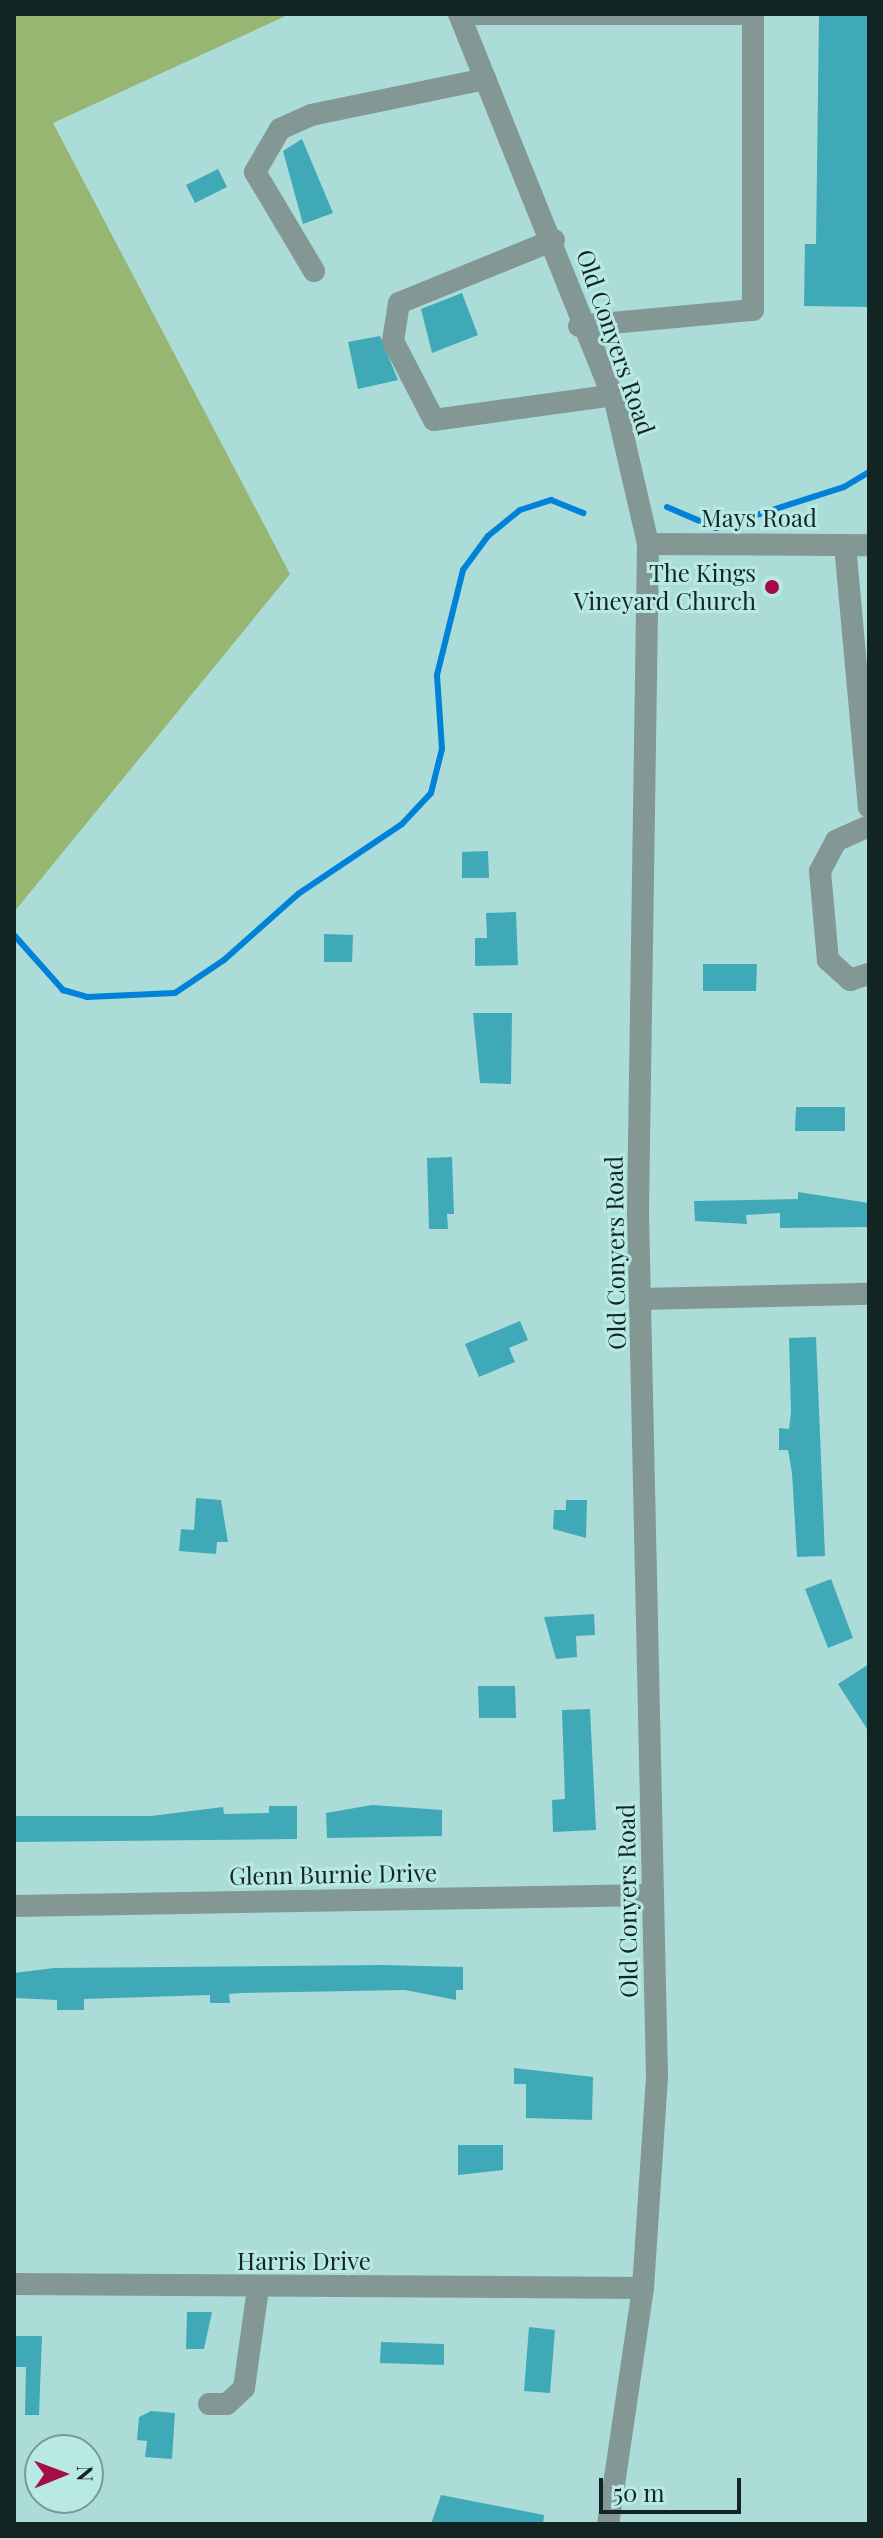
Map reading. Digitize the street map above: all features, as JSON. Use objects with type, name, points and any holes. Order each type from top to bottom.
[{"type":"street","points":[[459,14],[753,14],[753,310],[579,326]]},
{"type":"street","name":"Old Conyers Road","points":[[459,14],[554,240],[579,326],[608,396],[648,544],[641,1299],[657,2077],[643,2288],[608,2524]]},
{"type":"street","points":[[314,271],[255,172],[280,129],[311,115],[485,79]]},
{"type":"street","points":[[554,240],[399,303],[393,341],[434,420],[608,396]]},
{"type":"street","name":"Mays Road","points":[[648,544],[869,545]]},
{"type":"street","points":[[845,545],[869,807]]},
{"type":"street","points":[[869,826],[836,841],[820,871],[828,960],[850,980],[869,974]]},
{"type":"street","points":[[641,1299],[869,1294]]},
{"type":"street","name":"Glenn Burnie Drive","points":[[14,1906],[653,1895]]},
{"type":"street","name":"Harris Drive","points":[[14,2284],[258,2288],[643,2288]]},
{"type":"street","points":[[209,2404],[227,2404],[244,2388],[258,2288]]},
{"type":"green space","points":[[14,14],[290,14],[53,123],[290,574],[14,912]]},
{"type":"building","points":[[819,14],[869,14],[869,307],[804,306],[805,244],[816,244]]},
{"type":"building","points":[[302,139],[333,213],[303,224],[283,151]]},
{"type":"building","points":[[218,169],[227,187],[195,203],[186,185]]},
{"type":"building","points":[[462,293],[478,335],[432,353],[421,309]]},
{"type":"building","points":[[380,336],[398,380],[358,389],[348,342]]},
{"type":"building","points":[[488,851],[489,878],[462,878],[462,852]]},
{"type":"building","points":[[516,912],[518,965],[475,966],[475,938],[487,938],[486,913]]},
{"type":"building","points":[[324,934],[353,935],[352,962],[324,962]]},
{"type":"building","points":[[703,964],[757,964],[756,991],[703,991]]},
{"type":"building","points":[[473,1013],[512,1013],[511,1084],[480,1083]]},
{"type":"building","points":[[796,1107],[845,1107],[845,1131],[795,1131]]},
{"type":"building","points":[[452,1157],[454,1214],[447,1214],[448,1229],[429,1229],[427,1158]]},
{"type":"building","points":[[798,1192],[869,1203],[869,1227],[780,1228],[780,1213],[746,1215],[747,1224],[695,1221],[694,1201],[798,1199]]},
{"type":"building","points":[[520,1321],[528,1340],[509,1348],[515,1362],[479,1377],[465,1344]]},
{"type":"building","points":[[816,1337],[825,1556],[797,1557],[792,1473],[788,1450],[779,1450],[779,1428],[789,1429],[791,1412],[789,1338]]},
{"type":"building","points":[[196,1498],[221,1500],[228,1542],[217,1542],[216,1554],[179,1551],[181,1529],[194,1530]]},
{"type":"building","points":[[566,1500],[587,1500],[586,1538],[553,1529],[554,1510],[566,1510]]},
{"type":"building","points":[[831,1579],[853,1638],[828,1648],[805,1589]]},
{"type":"building","points":[[594,1614],[595,1635],[576,1636],[577,1657],[556,1659],[544,1617]]},
{"type":"building","points":[[869,1664],[869,1732],[838,1684]]},
{"type":"building","points":[[478,1686],[515,1686],[516,1718],[479,1718]]},
{"type":"building","points":[[590,1709],[596,1830],[553,1832],[552,1800],[565,1799],[562,1710]]},
{"type":"building","points":[[372,1805],[442,1810],[442,1836],[327,1838],[326,1813]]},
{"type":"building","points":[[269,1806],[297,1806],[297,1839],[14,1842],[14,1816],[151,1816],[223,1807],[224,1814],[269,1813]]},
{"type":"building","points":[[463,1967],[463,1990],[456,1990],[456,2000],[405,1990],[241,1993],[229,1994],[230,2003],[210,2003],[210,1995],[84,1999],[84,2010],[57,2010],[57,2000],[14,1998],[14,1973],[54,1968]]},
{"type":"building","points":[[514,2068],[593,2077],[592,2120],[526,2118],[526,2084],[514,2084]]},
{"type":"building","points":[[458,2145],[503,2145],[503,2170],[458,2175]]},
{"type":"building","points":[[187,2312],[212,2312],[204,2349],[186,2349]]},
{"type":"building","points":[[529,2327],[555,2330],[550,2393],[524,2391]]},
{"type":"building","points":[[14,2336],[42,2336],[39,2415],[25,2415],[26,2367],[14,2367]]},
{"type":"building","points":[[381,2342],[444,2344],[444,2365],[380,2363]]},
{"type":"building","points":[[151,2411],[175,2413],[172,2459],[145,2457],[147,2441],[137,2440],[139,2417]]},
{"type":"building","points":[[441,2495],[544,2515],[543,2524],[431,2524]]},
{"type":"waterway","points":[[667,507],[716,528],[844,487],[869,472]]},
{"type":"waterway","points":[[14,935],[63,990],[87,997],[175,993],[224,960],[298,894],[402,824],[431,793],[442,749],[437,675],[463,570],[488,536],[520,510],[551,500],[584,513]]},
{"type":"place","name":"The Kings Vineyard Church","points":[[772,587]]}]
